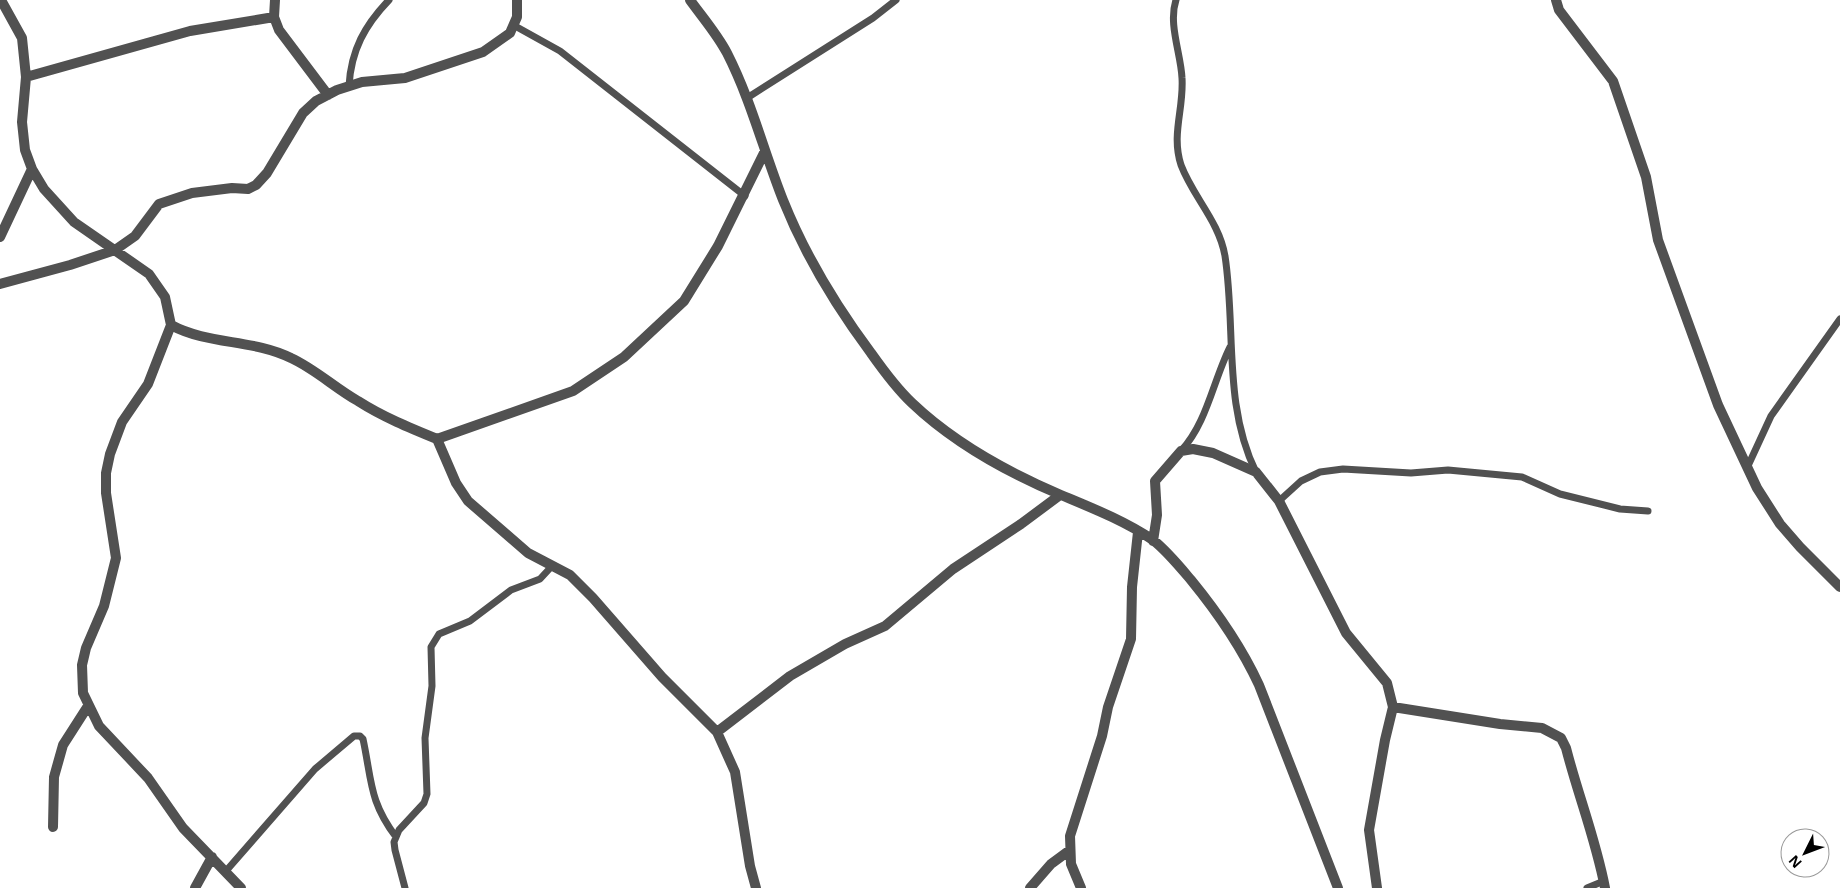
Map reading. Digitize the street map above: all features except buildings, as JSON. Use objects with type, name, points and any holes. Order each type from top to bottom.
[{"type":"street","points":[[1,0],[22,38],[26,76],[22,122],[25,150],[32,169],[44,189],[74,222],[144,270],[157,284],[165,297],[171,325],[148,384],[122,422],[110,454],[106,473],[106,493],[116,558],[104,606],[86,648],[81,682],[88,706],[99,726],[148,778],[183,828],[241,888]]},
{"type":"street","points":[[275,0],[274,17],[279,30],[328,94]]},
{"type":"street","points":[[0,284],[70,265],[115,250],[135,236],[160,204],[192,194],[232,188],[248,189],[256,186],[267,174],[303,113],[328,94],[362,82],[405,78],[483,52],[504,39],[515,26],[517,0]]},
{"type":"street","points":[[690,0],[726,52],[747,98],[765,151],[803,246],[859,337],[888,376],[911,402],[934,422],[1006,468],[1060,495],[1086,505],[1153,541],[1177,564],[1222,619],[1245,655],[1275,725],[1338,888]]},
{"type":"street","points":[[1556,0],[1559,10],[1613,81],[1646,177],[1658,240],[1718,405],[1756,488],[1780,524],[1840,587]]},
{"type":"street","points":[[26,76],[190,31],[274,17]]},
{"type":"street","points":[[171,325],[184,332],[263,347],[291,358],[358,402],[401,424],[437,439],[573,391],[624,357],[684,301],[718,246],[745,196],[765,151]]},
{"type":"street","points":[[0,236],[32,169]]},
{"type":"street","points":[[437,439],[456,483],[468,500],[528,553],[570,575],[593,598],[662,677],[717,732],[735,772],[750,866],[756,888]]},
{"type":"street","points":[[1153,541],[1157,515],[1155,481],[1181,451],[1193,449],[1213,453],[1256,472],[1279,501],[1346,633],[1387,683],[1393,707],[1385,740],[1369,830],[1377,888]]},
{"type":"street","points":[[717,732],[790,676],[845,644],[885,626],[953,569],[1021,524],[1060,495]]},
{"type":"street","points":[[1082,888],[1071,864],[1070,836],[1090,776],[1108,707],[1131,639],[1132,587],[1138,532]]},
{"type":"street","points":[[53,827],[54,776],[63,745],[88,706]]},
{"type":"street","points":[[1393,707],[1500,724],[1542,728],[1561,738],[1566,748],[1605,885]]},
{"type":"street","points":[[1030,888],[1051,864],[1070,850]]},
{"type":"street","points":[[195,888],[212,857]]},
{"type":"lane","points":[[349,86],[350,66],[356,46],[368,24],[390,0]]},
{"type":"lane","points":[[747,98],[873,18],[896,0]]},
{"type":"lane","points":[[1176,0],[1174,16],[1182,80],[1176,135],[1177,148],[1188,181],[1208,212],[1222,243],[1227,276],[1230,347],[1244,442],[1256,472]]},
{"type":"lane","points":[[515,26],[560,51],[745,196]]},
{"type":"lane","points":[[1747,468],[1771,416],[1840,320]]},
{"type":"lane","points":[[1181,451],[1199,427],[1219,370],[1230,347]]},
{"type":"lane","points":[[1279,501],[1302,481],[1320,472],[1343,469],[1411,473],[1448,470],[1522,477],[1560,494],[1620,509],[1648,512]]},
{"type":"lane","points":[[405,888],[395,850],[396,837],[399,830],[424,803],[428,794],[425,738],[432,686],[431,646],[439,634],[470,621],[511,590],[540,578],[552,566]]},
{"type":"lane","points":[[226,871],[315,769],[354,736],[360,736],[363,739],[373,797],[380,814],[396,837]]},
{"type":"lane","points":[[1587,888],[1605,885]]}]
